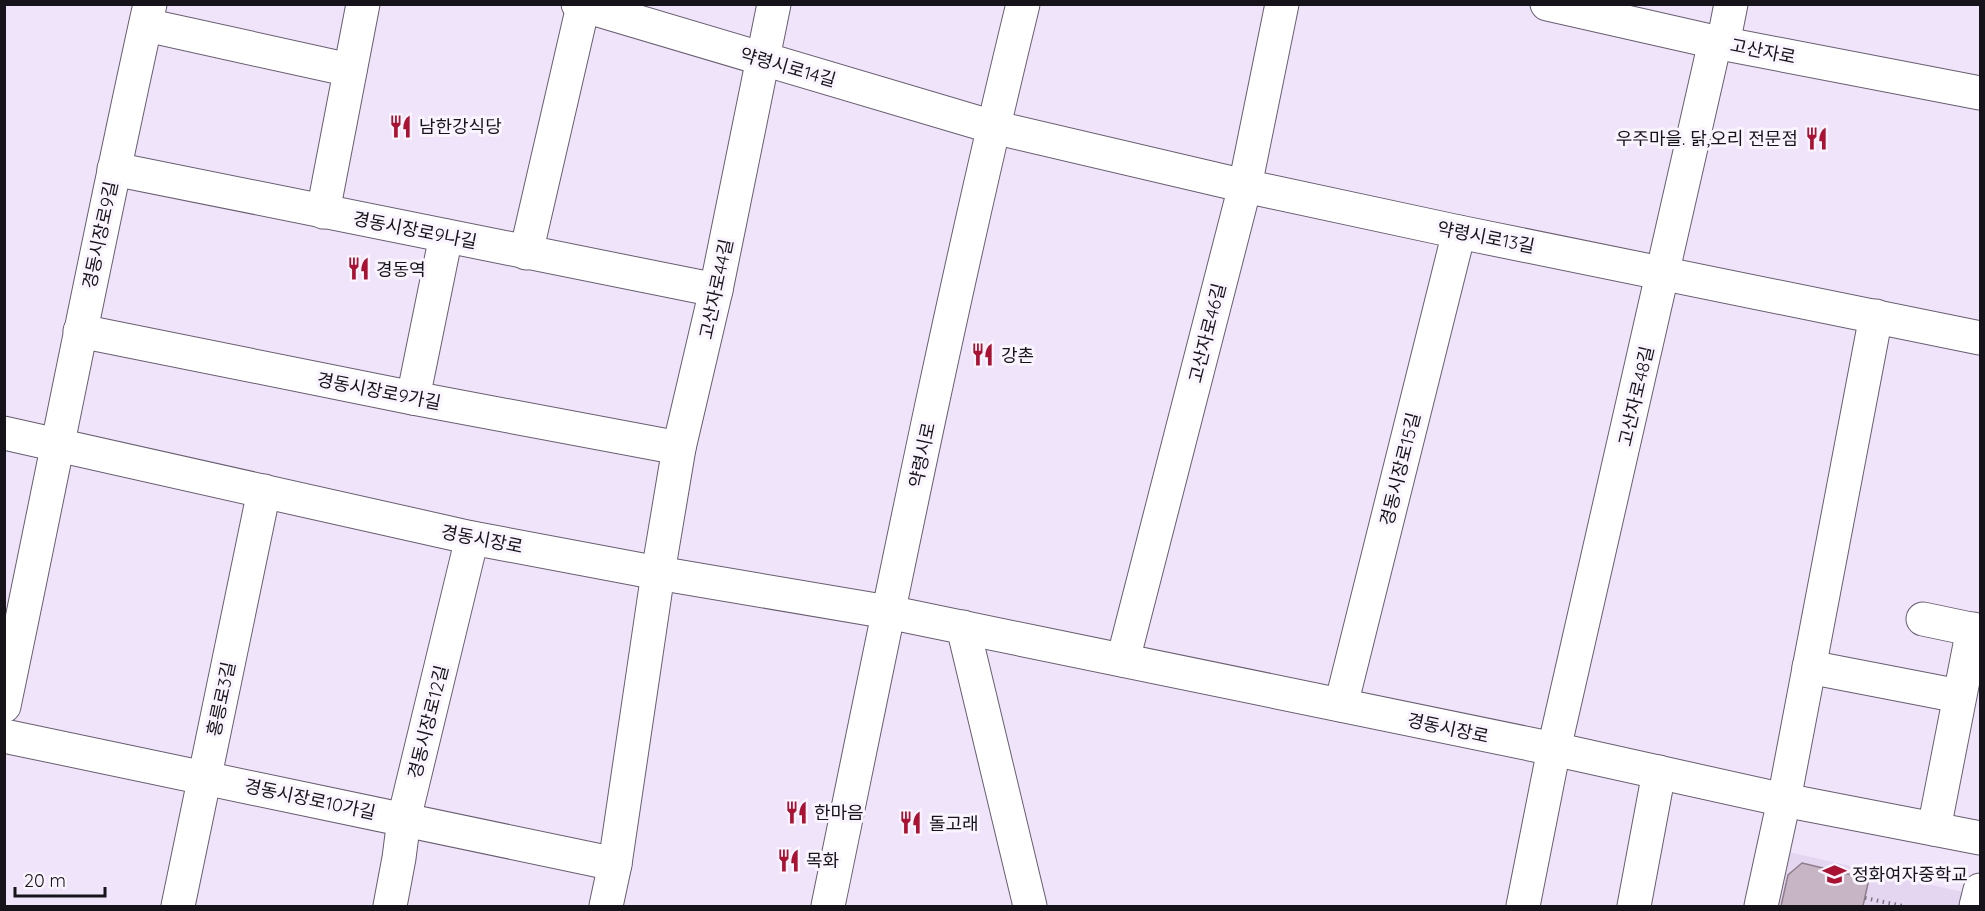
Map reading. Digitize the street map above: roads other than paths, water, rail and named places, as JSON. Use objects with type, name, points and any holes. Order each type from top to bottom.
[{"type":"street","points":[[323,212],[363,4]]},
{"type":"street","name":"고산자로44길","points":[[606,906],[615,864],[658,573],[680,448],[716,290],[774,4]]},
{"type":"street","name":"약령시로","points":[[828,906],[888,612],[993,127],[1023,4]]},
{"type":"street","name":"고산자로46길","points":[[1123,660],[1245,186],[1282,4]]},
{"type":"street","name":"고산자로","points":[[1547,4],[1719,43],[1980,93]]},
{"type":"street","name":"고산자로48길","points":[[1523,906],[1554,750],[1664,273],[1719,43],[1731,4]]},
{"type":"street","name":"약령시로14길","points":[[526,253],[580,5],[993,127]]},
{"type":"street","name":"경동시장로9길","points":[[4,706],[59,445],[80,331],[148,15],[350,69]]},
{"type":"street","name":"약령시로13길","points":[[993,127],[1245,186],[1459,232],[1980,338]]},
{"type":"street","name":"경동시장로9나길","points":[[114,169],[716,290]]},
{"type":"street","name":"경동시장로15길","points":[[1341,705],[1459,232]]},
{"type":"street","points":[[413,398],[446,236]]},
{"type":"street","points":[[1761,906],[1784,800],[1876,316]]},
{"type":"street","name":"경동시장로9가길","points":[[80,331],[413,398],[680,448]]},
{"type":"street","name":"경동시장로","points":[[4,433],[472,538],[658,573],[888,612],[1341,705],[1784,800],[1980,838]]},
{"type":"street","name":"홍릉로3길","points":[[178,906],[264,492]]},
{"type":"street","name":"경동시장로12길","points":[[390,906],[404,819],[472,538]]},
{"type":"street","points":[[1923,620],[1977,630],[1959,696],[1934,829]]},
{"type":"street","points":[[963,627],[1030,906]]},
{"type":"street","points":[[1809,667],[1959,696]]},
{"type":"street","name":"경동시장로10가길","points":[[4,736],[615,864]]},
{"type":"street","points":[[1634,906],[1659,772]]},
{"type":"street","points":[[1976,906],[1980,890]]},
{"type":"place","name":"남한강식당","points":[[401,126]]},
{"type":"place","name":"우주마을. 닭,오리 전문점","points":[[1816,138]]},
{"type":"place","name":"경동역","points":[[358,269]]},
{"type":"place","name":"강촌","points":[[983,355]]},
{"type":"place","name":"한마음","points":[[796,812]]},
{"type":"place","name":"돌고래","points":[[911,823]]},
{"type":"place","name":"목화","points":[[788,860]]},
{"type":"place","name":"정화여자중학교","points":[[1834,874]]}]
